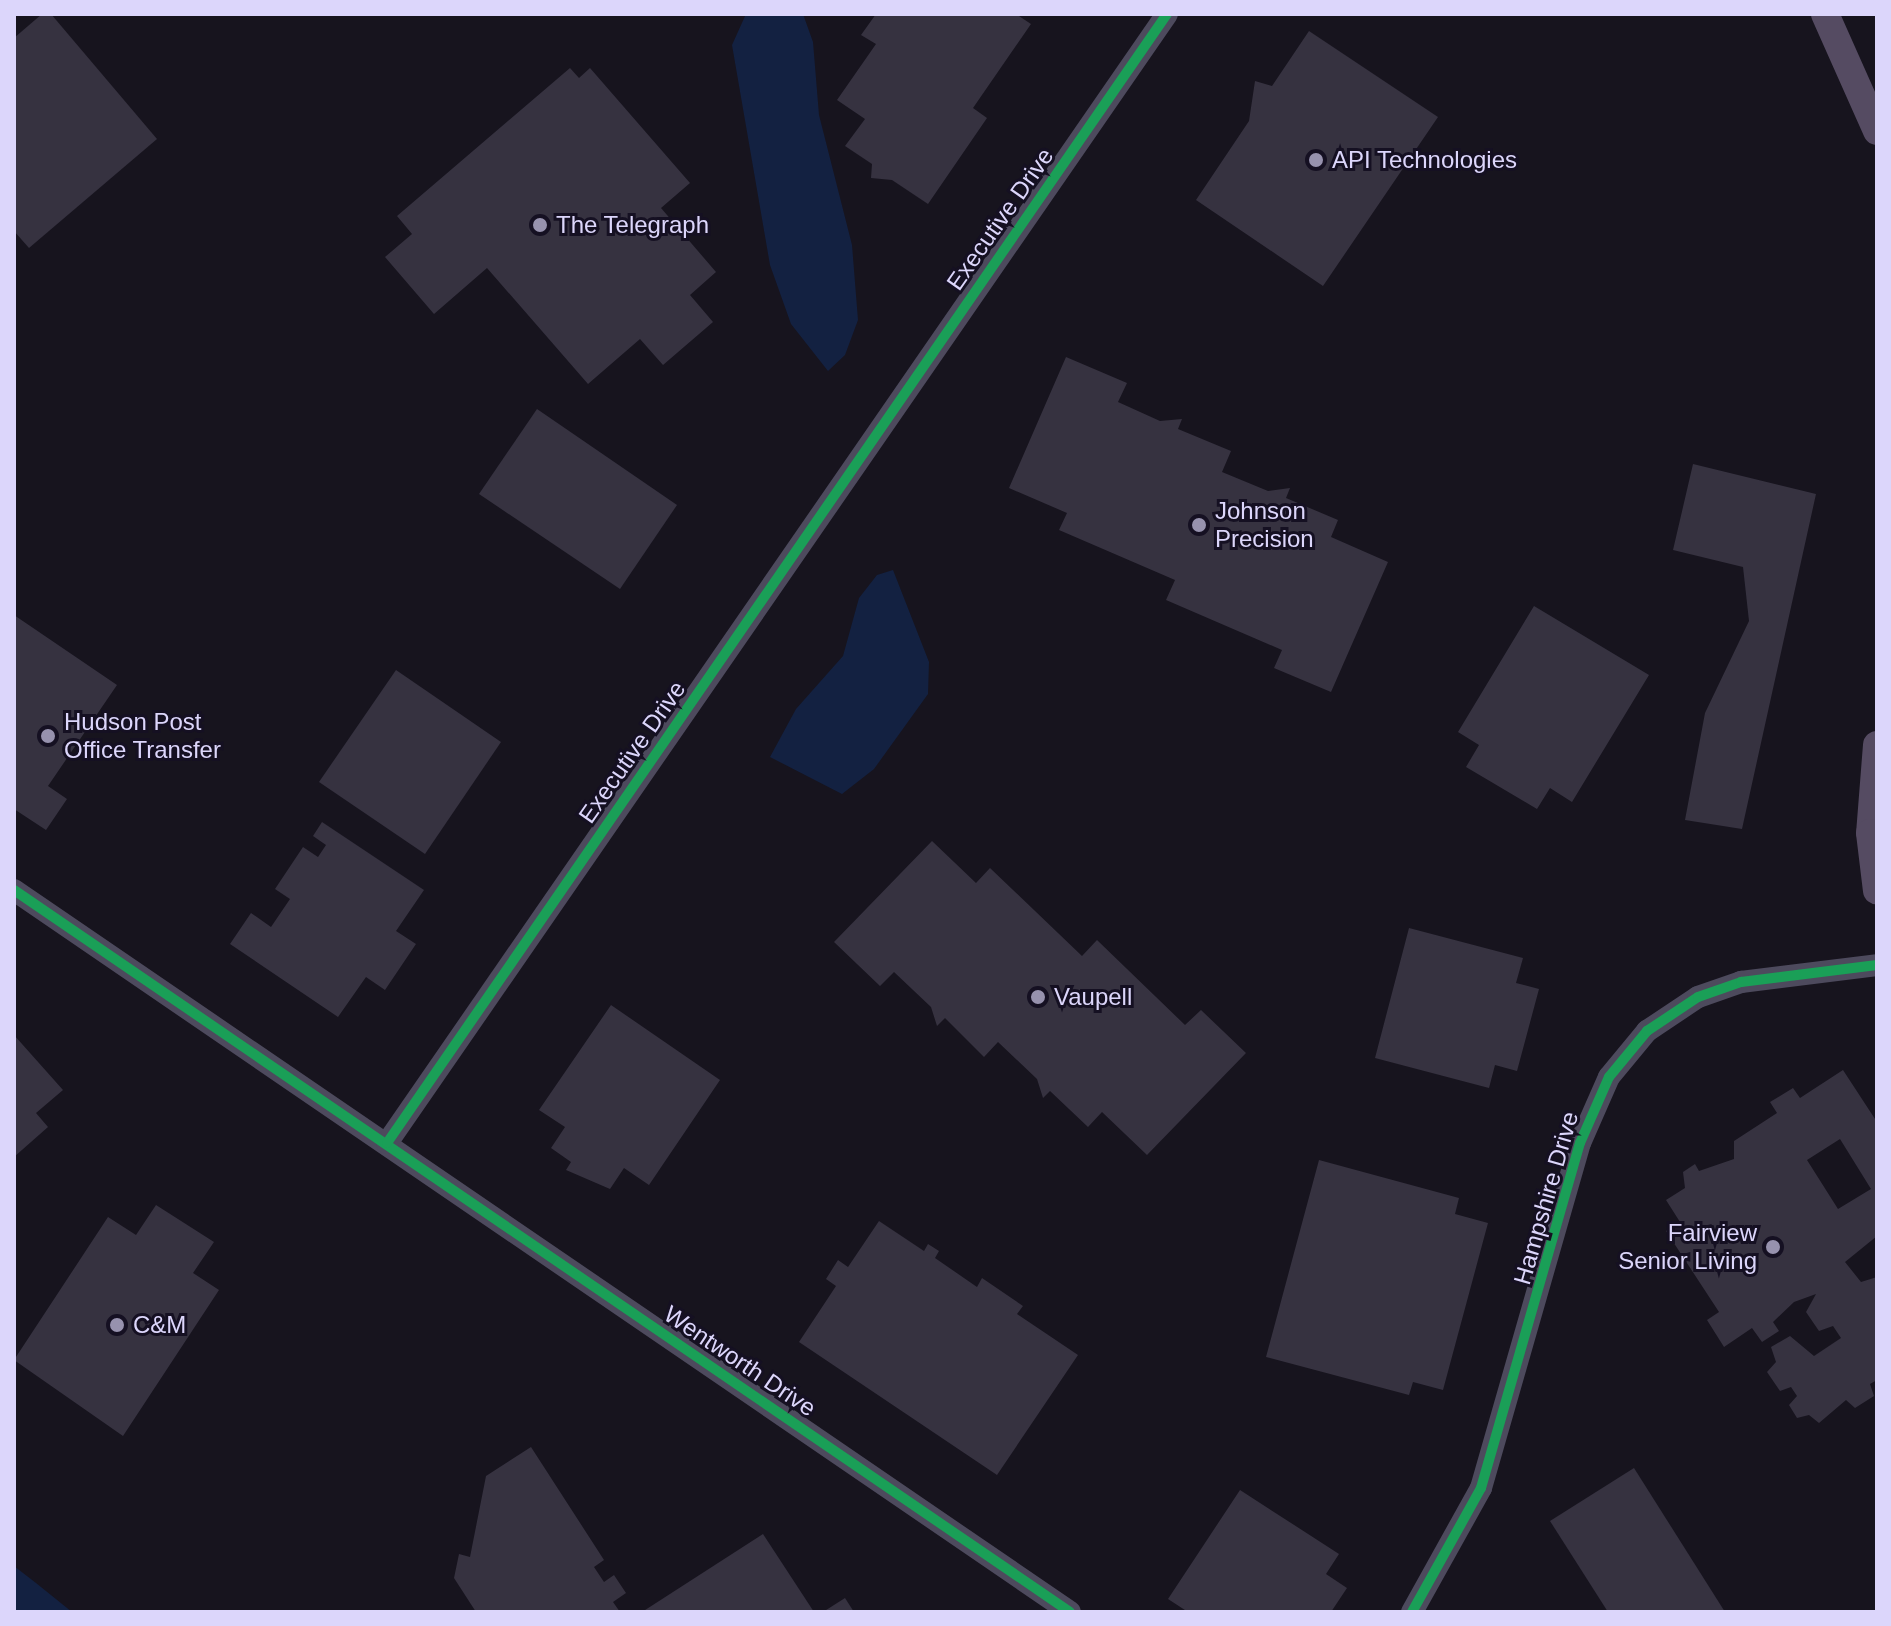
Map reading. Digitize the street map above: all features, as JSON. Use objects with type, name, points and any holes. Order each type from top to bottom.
[{"type":"main road","points":[[1825,14],[1877,131]]},
{"type":"main road","points":[[1877,745],[1870,833],[1877,891]]},
{"type":"street","name":"Executive Drive","points":[[387,1143],[1167,14]]},
{"type":"street","points":[[14,890],[387,1143]]},
{"type":"street","name":"Hampshire Drive","points":[[1412,1612],[1481,1488],[1580,1143],[1609,1077],[1654,1025],[1698,997],[1741,982],[1877,965]]},
{"type":"street","name":"Wentworth Drive","points":[[387,1143],[1070,1612]]},
{"type":"water","points":[[746,14],[803,14],[813,42],[819,115],[852,245],[858,320],[845,355],[828,371],[791,324],[770,265],[732,45]]},
{"type":"water","points":[[893,570],[929,662],[928,694],[874,769],[842,794],[770,757],[796,709],[843,656],[859,598],[877,575]]},
{"type":"water","points":[[14,1566],[36,1583],[72,1612],[14,1612]]},
{"type":"building","points":[[42,14],[51,14],[157,139],[29,248],[14,231],[14,38]]},
{"type":"building","points":[[876,14],[1016,14],[1031,24],[973,108],[987,118],[928,204],[892,180],[871,178],[872,164],[845,146],[865,119],[837,100],[876,44],[861,35]]},
{"type":"building","name":"API Technologies","points":[[1309,31],[1438,117],[1323,286],[1196,200],[1249,121],[1255,81],[1272,86]]},
{"type":"building","name":"The Telegraph","points":[[570,68],[579,78],[590,68],[690,183],[661,208],[716,272],[690,295],[713,322],[663,365],[640,339],[588,384],[487,268],[434,314],[385,257],[412,234],[397,216]]},
{"type":"building","name":"Johnson Precision","points":[[1066,357],[1127,383],[1118,402],[1160,421],[1182,419],[1178,429],[1231,451],[1222,472],[1268,491],[1290,488],[1286,498],[1338,520],[1331,537],[1388,562],[1331,692],[1274,668],[1282,650],[1166,600],[1175,580],[1059,530],[1067,513],[1009,488]]},
{"type":"building","points":[[537,409],[677,505],[620,589],[479,494]]},
{"type":"building","points":[[1693,464],[1816,494],[1742,829],[1685,820],[1705,713],[1749,621],[1743,567],[1673,550]]},
{"type":"building","points":[[1534,606],[1649,675],[1572,802],[1550,788],[1537,809],[1466,767],[1479,745],[1458,732]]},
{"type":"building","name":"Hudson Post Office Transfer","points":[[14,615],[117,685],[48,786],[67,799],[46,830],[14,809]]},
{"type":"building","points":[[396,670],[501,742],[425,854],[319,782]]},
{"type":"building","points":[[322,822],[424,890],[396,931],[416,944],[385,990],[366,977],[338,1017],[230,944],[251,913],[271,927],[290,899],[275,889],[303,847],[318,857],[326,845],[313,836]]},
{"type":"building","name":"Vaupell","points":[[932,841],[976,883],[990,868],[1082,956],[1097,940],[1185,1025],[1201,1010],[1246,1053],[1147,1155],[1102,1112],[1088,1127],[1050,1091],[1043,1098],[1037,1079],[998,1042],[984,1057],[945,1018],[937,1026],[931,1007],[894,972],[880,986],[834,942]]},
{"type":"building","points":[[1409,928],[1523,958],[1516,983],[1539,989],[1517,1071],[1495,1065],[1489,1088],[1375,1058]]},
{"type":"building","points":[[611,1005],[720,1080],[649,1185],[624,1168],[610,1189],[566,1170],[571,1162],[551,1148],[565,1127],[539,1110]]},
{"type":"building","points":[[14,1035],[63,1090],[36,1113],[48,1127],[14,1157]]},
{"type":"building","name":"Fairview Senior Living","points":[[1843,1070],[1877,1122],[1877,1236],[1845,1262],[1861,1282],[1877,1277],[1877,1380],[1870,1384],[1874,1396],[1855,1408],[1846,1400],[1819,1423],[1809,1415],[1797,1418],[1789,1405],[1797,1396],[1791,1387],[1780,1391],[1767,1372],[1776,1362],[1771,1347],[1790,1336],[1814,1356],[1841,1338],[1833,1326],[1819,1331],[1806,1312],[1816,1294],[1794,1302],[1773,1322],[1779,1331],[1762,1342],[1752,1328],[1724,1347],[1707,1320],[1719,1312],[1666,1231],[1680,1222],[1666,1200],[1685,1188],[1683,1172],[1695,1164],[1699,1171],[1734,1159],[1734,1141],[1777,1113],[1770,1102],[1793,1088],[1800,1098]],"holes":[[[1840,1139],[1871,1189],[1838,1209],[1807,1160]]]},
{"type":"building","points":[[1319,1160],[1459,1198],[1455,1214],[1488,1223],[1443,1390],[1413,1382],[1409,1395],[1266,1357]]},
{"type":"building","name":"C&M","points":[[156,1205],[214,1242],[193,1273],[219,1290],[123,1436],[14,1360],[108,1217],[136,1235]]},
{"type":"building","points":[[879,1221],[924,1251],[928,1244],[939,1251],[935,1258],[977,1287],[982,1278],[1023,1306],[1017,1314],[1078,1355],[997,1475],[799,1342],[836,1286],[826,1279],[838,1260],[848,1267]]},
{"type":"building","points":[[531,1447],[604,1560],[594,1567],[604,1582],[614,1575],[626,1593],[613,1602],[620,1612],[476,1612],[454,1578],[459,1554],[470,1557],[486,1476]]},
{"type":"building","points":[[1634,1468],[1725,1612],[1608,1612],[1550,1521]]},
{"type":"building","points":[[1240,1490],[1339,1554],[1326,1574],[1347,1588],[1331,1612],[1188,1612],[1168,1599]]},
{"type":"building","points":[[763,1534],[814,1612],[642,1612]]},
{"type":"building","points":[[845,1598],[854,1612],[823,1612]]},
{"type":"cycle path","points":[[387,1143],[1167,14]]},
{"type":"cycle path","points":[[14,890],[1070,1612]]},
{"type":"cycle path","points":[[1412,1612],[1481,1488],[1580,1143],[1609,1077],[1647,1031],[1698,997],[1741,982],[1877,965]]},
{"type":"place","name":"API Technologies","points":[[1316,160]]},
{"type":"place","name":"The Telegraph","points":[[540,225]]},
{"type":"place","name":"Johnson Precision","points":[[1199,525]]},
{"type":"place","name":"Hudson Post Office Transfer","points":[[48,736]]},
{"type":"place","name":"Vaupell","points":[[1038,997]]},
{"type":"place","name":"Fairview Senior Living","points":[[1773,1247]]},
{"type":"place","name":"C&M","points":[[117,1325]]}]
